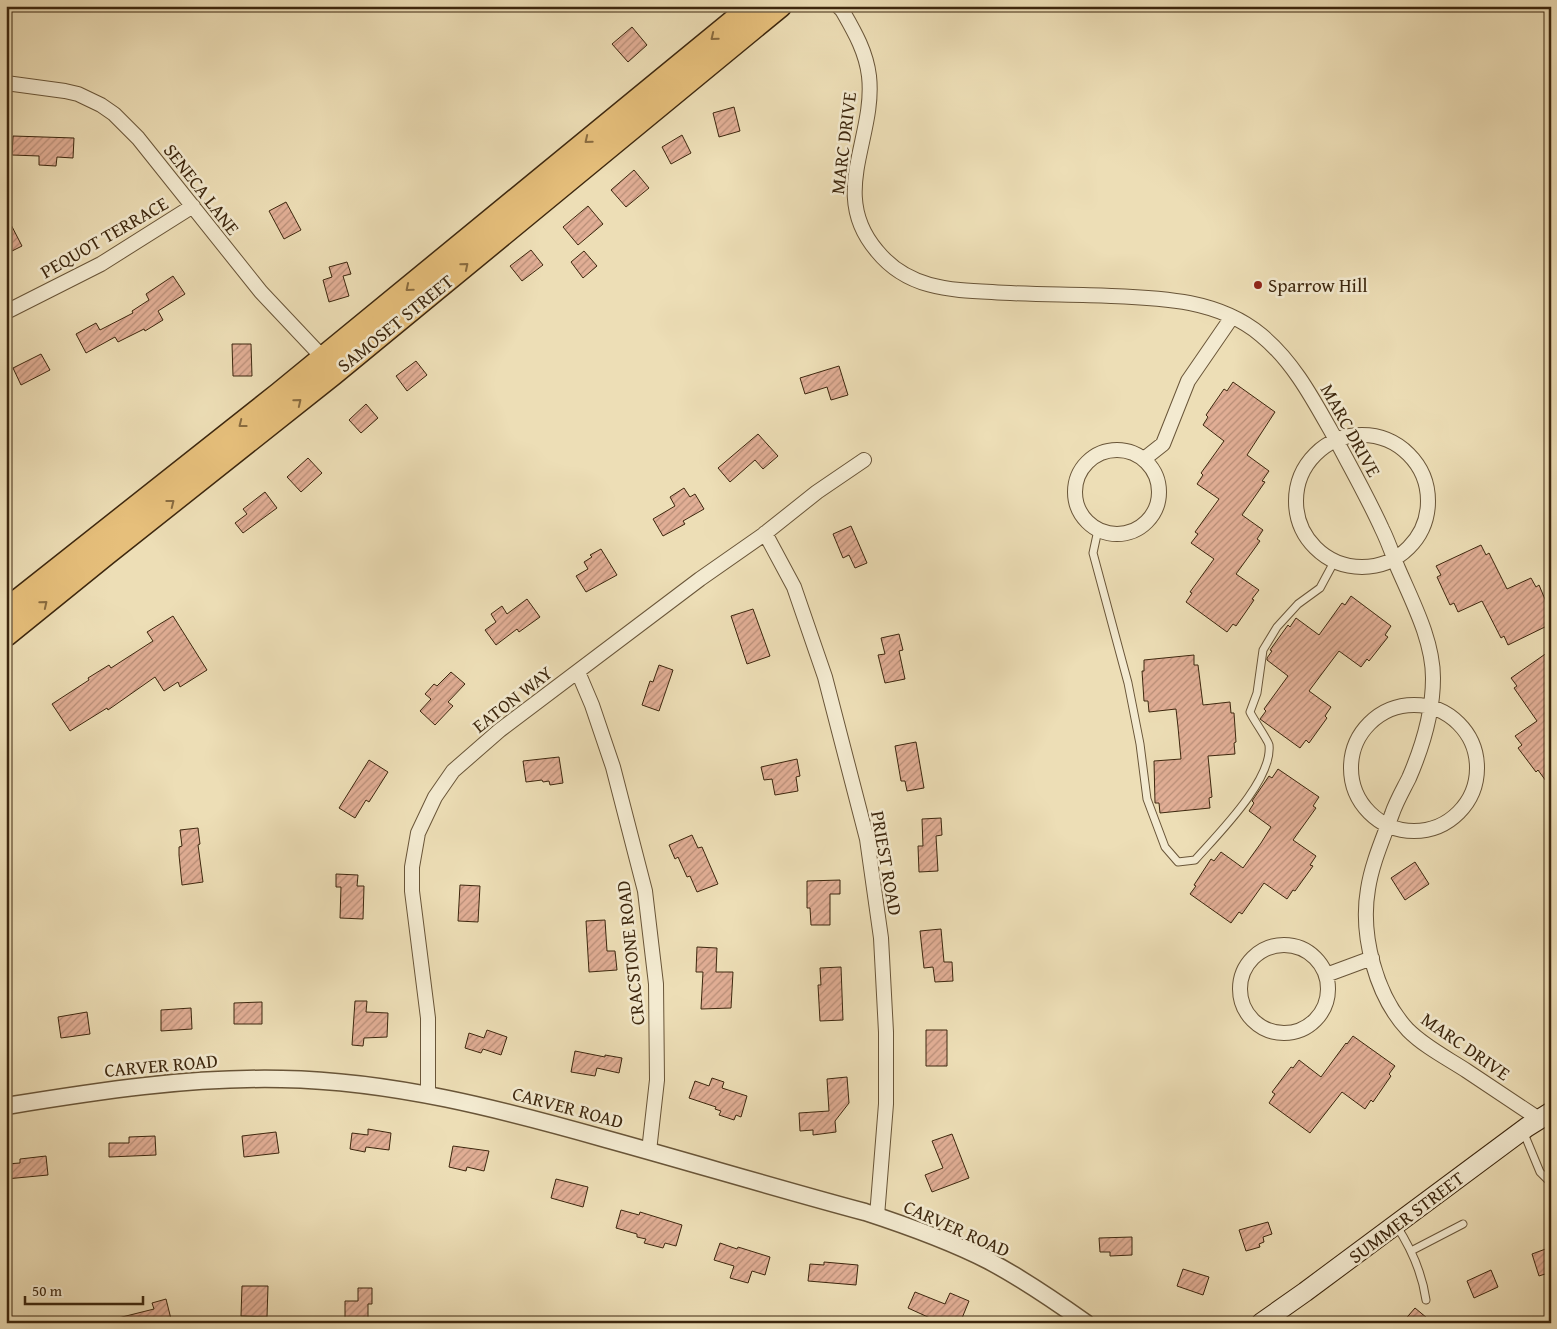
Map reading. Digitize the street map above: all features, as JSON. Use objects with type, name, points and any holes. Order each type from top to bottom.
[{"type":"highway","name":"SAMOSET STREET","points":[[6,635],[106,554],[329,366],[752,6]]},
{"type":"highway","name":"SAMOSET STREET","points":[[6,610],[329,366],[780,6]]},
{"type":"main road","name":"SUMMER STREET","points":[[1261,1323],[1545,1115]]},
{"type":"street","name":"MARC DRIVE","points":[[838,6],[862,47],[869,77],[869,99],[854,186],[855,206],[865,235],[885,261],[915,281],[936,287],[1022,294],[1167,298],[1199,304],[1232,316],[1261,335],[1285,358],[1300,378],[1356,476],[1384,532],[1428,646],[1433,675],[1430,707],[1422,741],[1410,776],[1393,811],[1379,847],[1368,890],[1366,930],[1372,958],[1382,988],[1393,1010],[1407,1029],[1425,1045],[1545,1115]]},
{"type":"street","name":"SENECA LANE","points":[[6,83],[65,90],[84,96],[106,108],[138,138],[261,292],[329,366]]},
{"type":"street","name":"PEQUOT TERRACE","points":[[6,312],[101,264],[193,206]]},
{"type":"street","points":[[1144,459],[1163,444],[1188,381],[1232,316]]},
{"type":"street","points":[[1369,435],[1385,439],[1400,447],[1413,458],[1422,472],[1427,488],[1429,505],[1426,521],[1414,543],[1408,550],[1394,559],[1380,565],[1365,568],[1349,567],[1334,562],[1320,553],[1308,540],[1300,526],[1296,509],[1296,492],[1300,476],[1309,461],[1321,449],[1336,440],[1352,436],[1369,435]]},
{"type":"street","points":[[1118,450],[1127,451],[1144,459],[1154,472],[1159,488],[1157,504],[1150,518],[1137,529],[1114,534],[1098,530],[1083,518],[1076,500],[1076,482],[1084,465],[1099,454],[1118,450]]},
{"type":"street","name":"EATON WAY","points":[[428,1094],[428,1018],[412,891],[412,867],[418,833],[435,797],[454,771],[500,730],[700,579],[864,460]]},
{"type":"street","name":"PRIEST ROAD","points":[[764,533],[794,587],[825,677],[867,839],[881,938],[886,1032],[886,1104],[877,1216]]},
{"type":"street","name":"CRACSTONE ROAD","points":[[578,672],[592,705],[613,767],[646,890],[656,984],[657,1080],[648,1150]]},
{"type":"street","points":[[1416,705],[1430,707],[1454,719],[1464,729],[1476,754],[1475,782],[1464,806],[1442,824],[1430,828],[1402,830],[1376,818],[1366,808],[1355,790],[1351,768],[1352,754],[1365,728],[1387,710],[1401,706],[1416,705]]},
{"type":"street","points":[[1285,945],[1303,950],[1317,960],[1326,975],[1329,986],[1328,996],[1320,1016],[1312,1024],[1292,1033],[1271,1032],[1261,1027],[1246,1012],[1242,1002],[1240,991],[1243,973],[1253,959],[1268,949],[1285,945]]},
{"type":"street","points":[[1326,975],[1372,958]]},
{"type":"street","name":"CARVER ROAD","points":[[6,1106],[89,1092],[147,1085],[238,1079],[334,1082],[428,1094],[496,1108],[877,1216],[934,1236],[990,1262],[1025,1282],[1086,1323]]},
{"type":"lane","points":[[1098,530],[1093,553],[1128,683],[1140,744],[1147,799],[1165,847],[1178,862],[1195,860],[1241,809],[1267,767],[1269,744],[1250,712],[1257,693],[1263,650],[1277,627],[1298,604],[1320,588],[1334,562]]},
{"type":"lane","points":[[1523,1130],[1540,1172],[1551,1183]]},
{"type":"lane","points":[[1411,1251],[1463,1224]]},
{"type":"lane","points":[[1395,1225],[1411,1251],[1424,1286],[1426,1300]]},
{"type":"building","points":[[632,27],[647,45],[628,62],[612,44]]},
{"type":"building","points":[[734,107],[740,131],[719,137],[713,113]]},
{"type":"building","points":[[682,135],[691,153],[671,164],[662,147]]},
{"type":"building","points":[[13,136],[74,138],[73,158],[57,157],[56,166],[39,165],[39,156],[12,155]]},
{"type":"building","points":[[634,170],[649,188],[626,207],[611,190]]},
{"type":"building","points":[[286,202],[301,230],[284,239],[269,211]]},
{"type":"building","points":[[588,206],[603,224],[578,245],[563,227]]},
{"type":"building","points":[[6,215],[22,246],[6,254]]},
{"type":"building","points":[[531,250],[543,265],[522,281],[510,266]]},
{"type":"building","points":[[584,251],[597,266],[583,278],[571,262]]},
{"type":"building","points":[[347,262],[351,274],[343,276],[349,296],[329,302],[323,280],[332,277],[329,267]]},
{"type":"building","points":[[173,276],[185,294],[158,311],[163,320],[145,331],[144,329],[118,342],[115,337],[86,353],[76,334],[96,323],[100,330],[133,313],[132,311],[149,300],[146,294]]},
{"type":"building","points":[[232,344],[251,344],[252,376],[233,376]]},
{"type":"building","points":[[41,354],[50,370],[21,385],[13,368]]},
{"type":"building","points":[[416,361],[427,375],[407,391],[396,376]]},
{"type":"building","points":[[839,366],[848,395],[831,400],[827,387],[805,394],[800,378]]},
{"type":"building","points":[[1233,382],[1275,412],[1247,455],[1269,471],[1262,481],[1265,482],[1242,515],[1263,530],[1257,539],[1260,541],[1236,574],[1259,590],[1236,626],[1233,624],[1227,632],[1186,602],[1192,593],[1190,592],[1214,559],[1191,543],[1198,534],[1195,532],[1219,499],[1197,484],[1203,475],[1201,473],[1224,441],[1203,425],[1208,417],[1206,415],[1224,389],[1227,391]]},
{"type":"building","points":[[366,404],[378,418],[361,433],[349,420]]},
{"type":"building","points":[[758,434],[778,456],[763,469],[755,460],[730,482],[718,468]]},
{"type":"building","points":[[308,458],[322,473],[301,492],[287,477]]},
{"type":"building","points":[[684,488],[690,497],[695,494],[704,509],[683,521],[685,524],[663,536],[653,519],[675,506],[670,497]]},
{"type":"building","points":[[265,492],[277,508],[243,533],[235,523],[247,514],[243,509]]},
{"type":"building","points":[[851,526],[867,563],[855,568],[849,555],[843,558],[833,534]]},
{"type":"building","points":[[1481,545],[1486,555],[1489,553],[1507,589],[1531,578],[1536,587],[1539,585],[1547,604],[1551,603],[1551,624],[1508,645],[1504,636],[1501,638],[1482,601],[1458,612],[1454,603],[1450,605],[1437,577],[1441,575],[1436,566]]},
{"type":"building","points":[[601,549],[617,575],[586,592],[576,576],[588,569],[584,562],[592,557],[590,555]]},
{"type":"building","points":[[1351,596],[1391,626],[1385,635],[1388,637],[1369,661],[1367,659],[1361,667],[1339,651],[1309,691],[1331,707],[1325,716],[1327,718],[1309,743],[1306,740],[1300,748],[1260,719],[1266,711],[1264,709],[1288,676],[1267,660],[1267,658],[1272,651],[1270,650],[1288,625],[1290,627],[1296,618],[1319,635],[1342,603],[1345,605]]},
{"type":"building","points":[[527,599],[540,617],[519,632],[517,629],[496,645],[485,630],[496,622],[491,614],[502,606],[507,614]]},
{"type":"building","points":[[753,609],[770,656],[747,664],[731,616]]},
{"type":"building","points":[[173,616],[207,670],[180,687],[178,682],[164,691],[155,677],[108,710],[107,708],[70,731],[52,704],[89,680],[88,678],[109,665],[111,668],[153,641],[147,632]]},
{"type":"building","points":[[899,634],[903,650],[899,651],[905,679],[885,683],[878,655],[885,654],[881,638]]},
{"type":"building","points":[[1551,650],[1551,788],[1518,748],[1522,745],[1515,736],[1537,721],[1514,688],[1517,686],[1511,678]]},
{"type":"building","points":[[1194,655],[1194,665],[1198,665],[1203,705],[1230,702],[1231,713],[1234,713],[1235,754],[1208,756],[1212,797],[1209,798],[1210,808],[1160,813],[1159,803],[1155,803],[1154,761],[1181,759],[1178,727],[1176,709],[1149,712],[1148,701],[1144,701],[1142,671],[1144,671],[1144,660]]},
{"type":"building","points":[[659,665],[673,670],[659,711],[642,705],[650,681],[653,682]]},
{"type":"building","points":[[451,672],[465,684],[448,702],[453,706],[435,725],[420,711],[431,699],[425,694],[434,684],[437,686]]},
{"type":"building","points":[[916,742],[924,788],[907,791],[905,781],[901,781],[895,746]]},
{"type":"building","points":[[559,757],[563,783],[550,785],[549,781],[543,782],[542,780],[526,782],[523,761]]},
{"type":"building","points":[[797,759],[800,776],[796,777],[798,791],[775,795],[772,779],[764,780],[761,767]]},
{"type":"building","points":[[369,760],[388,772],[369,802],[366,800],[355,818],[339,808]]},
{"type":"building","points":[[1278,769],[1319,797],[1313,806],[1316,808],[1293,840],[1316,856],[1310,865],[1313,866],[1287,899],[1264,883],[1242,914],[1239,912],[1231,923],[1190,894],[1211,859],[1214,861],[1221,852],[1243,868],[1261,843],[1271,827],[1249,811],[1254,803],[1252,801],[1269,776],[1272,778]]},
{"type":"building","points":[[941,818],[942,835],[936,836],[938,871],[919,872],[918,846],[923,846],[922,819]]},
{"type":"building","points":[[198,828],[200,844],[198,845],[203,882],[182,885],[179,855],[179,847],[182,846],[180,830]]},
{"type":"building","points":[[692,835],[698,848],[702,847],[718,884],[697,892],[690,876],[687,877],[678,857],[675,859],[669,845]]},
{"type":"building","points":[[1415,862],[1429,884],[1405,900],[1391,878]]},
{"type":"building","points":[[336,874],[358,875],[357,886],[364,886],[363,919],[340,918],[341,887],[336,887]]},
{"type":"building","points":[[840,880],[840,894],[830,894],[830,925],[811,925],[810,908],[807,908],[807,881]]},
{"type":"building","points":[[460,885],[480,886],[478,922],[458,921]]},
{"type":"building","points":[[605,920],[607,951],[615,951],[617,970],[589,972],[586,921]]},
{"type":"building","points":[[941,929],[944,962],[952,962],[953,981],[935,982],[933,967],[924,968],[920,931]]},
{"type":"building","points":[[697,947],[717,948],[716,972],[733,972],[731,1008],[701,1009],[703,972],[696,972]]},
{"type":"building","points":[[841,967],[843,1020],[820,1021],[818,985],[821,985],[820,968]]},
{"type":"building","points":[[355,1001],[367,1001],[366,1012],[388,1013],[387,1037],[364,1038],[363,1046],[352,1045]]},
{"type":"building","points":[[262,1002],[262,1024],[234,1024],[234,1003]]},
{"type":"building","points":[[191,1008],[192,1029],[161,1031],[161,1010]]},
{"type":"building","points":[[87,1012],[90,1034],[61,1038],[58,1017]]},
{"type":"building","points":[[487,1030],[507,1037],[501,1055],[483,1049],[481,1053],[465,1048],[469,1033],[484,1038]]},
{"type":"building","points":[[926,1030],[947,1030],[947,1066],[926,1066]]},
{"type":"building","points":[[1353,1036],[1395,1066],[1389,1074],[1391,1076],[1373,1102],[1371,1100],[1365,1109],[1342,1092],[1310,1133],[1269,1103],[1275,1094],[1272,1092],[1291,1067],[1293,1068],[1299,1060],[1321,1077]]},
{"type":"building","points":[[575,1051],[605,1057],[605,1055],[622,1058],[619,1073],[597,1068],[595,1076],[571,1072]]},
{"type":"building","points":[[847,1077],[849,1103],[835,1121],[836,1132],[813,1135],[813,1130],[800,1131],[799,1113],[829,1111],[827,1079]]},
{"type":"building","points":[[712,1078],[724,1082],[722,1088],[747,1096],[741,1117],[736,1115],[734,1120],[719,1115],[721,1111],[715,1109],[716,1107],[689,1098],[695,1081],[709,1086]]},
{"type":"building","points":[[368,1129],[391,1133],[389,1150],[366,1147],[365,1152],[350,1149],[352,1133],[368,1135]]},
{"type":"building","points":[[276,1132],[279,1153],[244,1157],[242,1136]]},
{"type":"building","points":[[952,1134],[969,1178],[932,1192],[925,1175],[943,1168],[932,1141]]},
{"type":"building","points":[[155,1136],[156,1155],[109,1157],[109,1143],[129,1143],[129,1137]]},
{"type":"building","points":[[453,1146],[489,1151],[484,1171],[467,1167],[466,1171],[449,1167]]},
{"type":"building","points":[[46,1156],[48,1175],[6,1179],[6,1164],[20,1163],[20,1159]]},
{"type":"building","points":[[556,1179],[588,1187],[583,1207],[551,1198]]},
{"type":"building","points":[[621,1210],[639,1215],[640,1212],[682,1225],[676,1246],[665,1243],[663,1248],[644,1243],[646,1239],[637,1237],[637,1234],[616,1228]]},
{"type":"building","points":[[1268,1222],[1272,1234],[1263,1237],[1264,1242],[1259,1244],[1260,1247],[1246,1251],[1239,1230]]},
{"type":"building","points":[[1132,1237],[1132,1255],[1110,1256],[1110,1252],[1100,1252],[1099,1238]]},
{"type":"building","points":[[720,1243],[770,1257],[765,1275],[752,1271],[748,1283],[730,1278],[734,1266],[714,1260]]},
{"type":"building","points":[[1551,1247],[1551,1272],[1539,1276],[1532,1254]]},
{"type":"building","points":[[824,1262],[858,1265],[856,1285],[808,1281],[810,1264],[824,1265]]},
{"type":"building","points":[[1183,1269],[1209,1277],[1203,1295],[1177,1286]]},
{"type":"building","points":[[1491,1270],[1498,1287],[1474,1298],[1467,1281]]},
{"type":"building","points":[[242,1286],[268,1286],[267,1317],[241,1316]]},
{"type":"building","points":[[358,1288],[372,1288],[372,1304],[368,1304],[368,1321],[345,1321],[345,1301],[358,1301]]},
{"type":"building","points":[[915,1292],[945,1304],[950,1293],[969,1301],[960,1323],[941,1323],[908,1308]]},
{"type":"building","points":[[166,1299],[172,1323],[119,1323],[118,1318],[154,1309],[152,1303]]},
{"type":"building","points":[[1415,1308],[1433,1323],[1402,1323]]},
{"type":"place","name":"Sparrow Hill","points":[[1258,285]]}]
